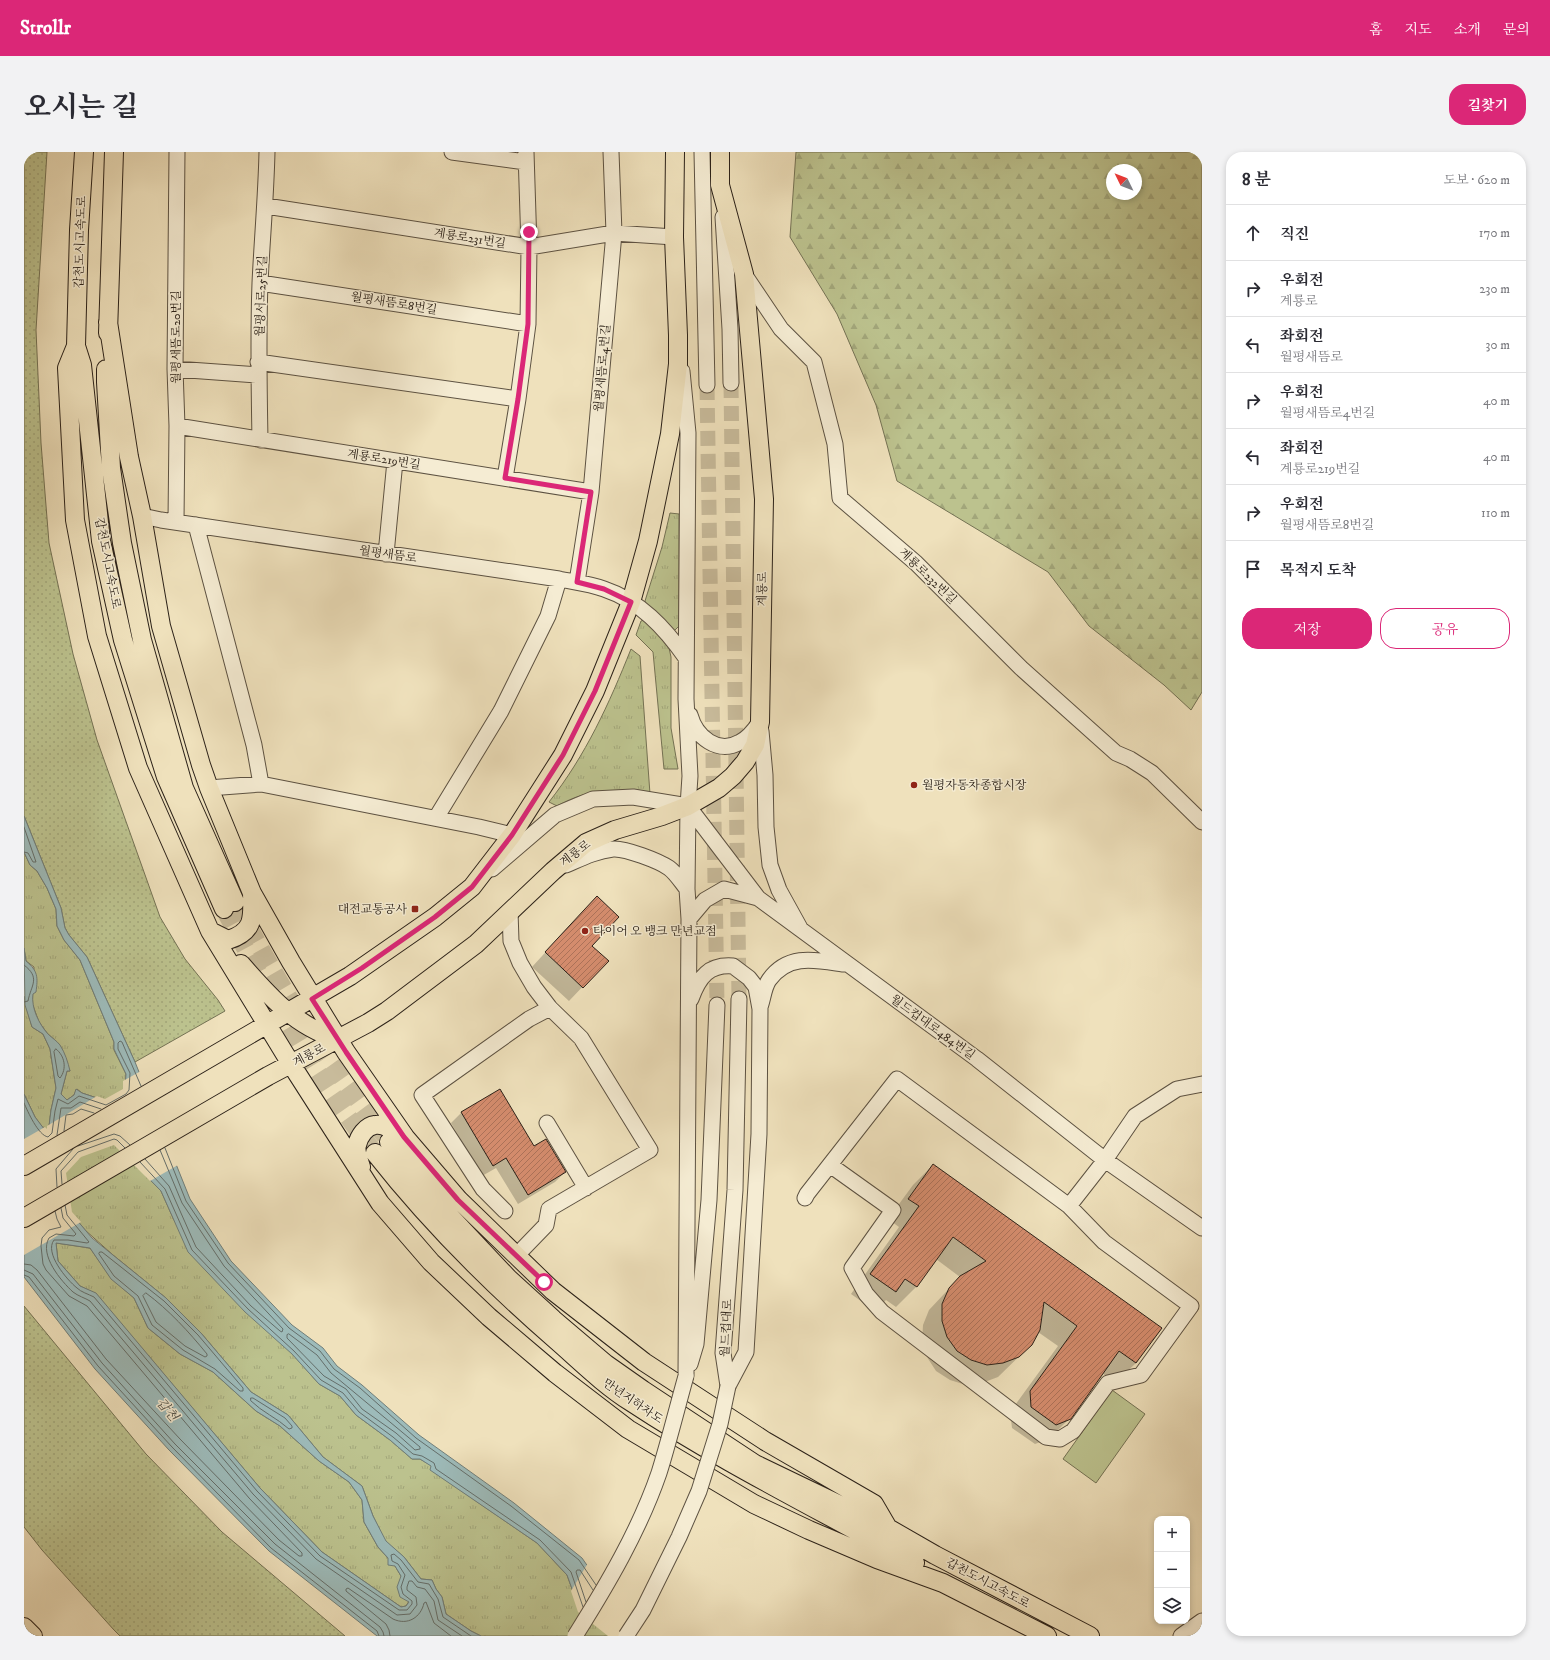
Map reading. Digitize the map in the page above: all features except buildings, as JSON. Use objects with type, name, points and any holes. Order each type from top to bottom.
[{"type":"main road","name":"갑천도시고속도로","points":[[84,152],[79,230],[76,346],[82,365],[101,541],[123,640],[166,777],[230,906],[184,788],[142,640],[122,543],[111,468],[106,382],[114,152]]},
{"type":"main road","points":[[24,1166],[350,976],[435,917],[472,887],[512,835],[563,755],[595,691],[631,602],[648,541],[670,434],[678,364],[674,237],[675,152]]},
{"type":"main road","points":[[720,152],[720,184]]},
{"type":"main road","name":"계룡로","points":[[24,1218],[268,1076],[368,1023],[406,997],[476,944],[553,871],[586,843],[615,830],[662,816],[688,806],[719,788],[733,776],[745,762],[755,745],[764,499],[744,274],[720,184]]},
{"type":"main road","points":[[108,322],[129,457],[142,516],[161,626],[209,788],[252,893],[312,999],[338,1039],[397,1140]]},
{"type":"main road","points":[[76,346],[67,368],[75,520],[98,636],[138,768],[210,931],[291,1064],[380,1203],[432,1262],[489,1317],[554,1373],[628,1429],[754,1504],[809,1530],[877,1559],[943,1583]]},
{"type":"main road","points":[[210,931],[221,938],[228,940],[245,932],[251,924],[253,914],[252,893]]},
{"type":"main road","points":[[210,931],[266,993],[290,1015],[318,1031],[338,1039]]},
{"type":"main road","points":[[364,1178],[357,1156],[357,1145],[365,1129],[376,1125],[389,1128],[397,1140],[553,1291],[644,1362],[764,1441],[874,1504],[888,1528]]},
{"type":"main road","name":"만년지하차도","points":[[397,1140],[444,1210],[508,1279],[606,1364],[755,1464],[888,1528]]},
{"type":"main road","name":"만년지하차도","points":[[375,1153],[423,1213],[492,1284],[592,1372],[630,1402],[750,1475],[915,1563],[943,1583]]},
{"type":"main road","name":"갑천도시고속도로","points":[[888,1528],[935,1555],[1090,1636]]},
{"type":"main road","name":"갑천도시고속도로","points":[[943,1583],[1047,1636]]},
{"type":"main road","points":[[24,1627],[33,1636]]},
{"type":"street","name":"월평새뜸로20번길","points":[[176,521],[177,426],[175,369],[177,152]]},
{"type":"street","name":"월평서로25번길","points":[[260,440],[258,369],[260,283],[266,206],[267,152]]},
{"type":"street","points":[[452,152],[526,157],[529,247],[528,324],[505,478]]},
{"type":"street","name":"월평새뜸로4번길","points":[[577,582],[591,492],[614,233],[612,152]]},
{"type":"street","points":[[702,152],[707,385]]},
{"type":"street","points":[[720,184],[730,314],[731,383]]},
{"type":"street","name":"계룡로231번길","points":[[266,206],[529,247],[614,233],[674,237]]},
{"type":"street","name":"계룡로232번길","points":[[744,274],[781,329],[814,362],[835,444],[840,498],[916,563],[1021,668],[1106,742],[1116,753],[1130,759],[1152,773],[1202,822]]},
{"type":"street","name":"월평새뜸로8번길","points":[[260,283],[528,324]]},
{"type":"street","points":[[678,335],[688,433],[686,699],[690,776],[688,806],[687,889],[689,919],[689,1005],[686,1376]]},
{"type":"street","points":[[175,369],[258,369],[518,399]]},
{"type":"street","name":"계룡로219번길","points":[[177,426],[591,492]]},
{"type":"street","points":[[386,554],[395,461]]},
{"type":"street","name":"월평새뜸로","points":[[142,516],[559,579],[604,589],[631,602],[661,625],[686,658]]},
{"type":"street","points":[[196,525],[252,738],[261,784]]},
{"type":"street","points":[[436,818],[501,711],[548,616],[559,579]]},
{"type":"street","points":[[686,699],[696,730],[701,736],[711,743],[731,746],[740,743],[756,728]]},
{"type":"street","points":[[756,728],[765,775],[766,827],[770,865],[779,890],[802,932]]},
{"type":"street","points":[[209,788],[261,784],[436,818],[512,835]]},
{"type":"street","points":[[472,887],[555,815],[593,799],[632,797],[688,806],[758,898]]},
{"type":"street","points":[[553,871],[589,854],[615,849],[661,863],[670,869],[687,889]]},
{"type":"street","points":[[689,919],[705,900],[724,889],[758,898]]},
{"type":"street","name":"월드컵대로484번길","points":[[758,898],[802,932],[977,1059],[1105,1160],[1202,1228]]},
{"type":"street","points":[[510,911],[510,941],[520,963],[550,1008],[582,1038],[650,1150],[549,1210],[546,1225],[516,1256]]},
{"type":"street","points":[[760,1009],[768,981],[779,968],[796,960],[818,960],[848,965]]},
{"type":"street","points":[[689,1005],[694,989],[707,972],[716,967],[725,965],[733,966],[749,978],[756,987],[760,1009],[759,1134],[746,1352],[728,1386]]},
{"type":"street","name":"월드컵대로","points":[[626,1636],[643,1610],[679,1537],[699,1490],[720,1424],[728,1386],[723,1353],[735,1190],[738,999]]},
{"type":"street","points":[[575,1636],[605,1589],[639,1519],[658,1473],[696,1344],[708,1207],[717,1005]]},
{"type":"street","points":[[505,1211],[483,1189],[422,1095],[529,1019],[550,1008]]},
{"type":"street","points":[[805,1198],[830,1165],[897,1079],[1070,1206],[1104,1242],[1191,1306],[1141,1375],[1108,1382],[1073,1431],[1060,1439],[1046,1437],[882,1312],[866,1294],[852,1268],[893,1210],[830,1165]]},
{"type":"street","points":[[1070,1206],[1105,1160],[1135,1116],[1177,1089],[1202,1084]]},
{"type":"street","points":[[547,1122],[586,1188]]},
{"type":"street","points":[[1181,1636],[1202,1622]]},
{"type":"green space","points":[[24,152],[47,152],[36,330],[41,443],[49,543],[73,654],[97,740],[160,917],[185,959],[225,1011],[135,1062],[87,957],[65,928],[61,908],[24,816]]},
{"type":"green space","points":[[796,152],[1202,152],[1202,692],[1191,710],[1164,685],[1089,626],[1048,572],[897,481],[876,405],[837,314],[790,237]]},
{"type":"green space","points":[[670,513],[679,514],[679,626],[673,632],[646,607],[645,601],[662,547]]},
{"type":"green space","points":[[646,619],[669,648],[671,657],[671,728],[678,769],[664,769],[653,652],[636,635],[641,621]]},
{"type":"green space","points":[[631,649],[640,656],[650,794],[602,791],[569,800],[557,806],[549,802],[574,766],[596,728]]},
{"type":"green space","points":[[24,852],[30,865],[37,871],[47,888],[56,909],[57,926],[64,940],[80,960],[114,1042],[114,1050],[126,1074],[125,1090],[106,1101],[82,1093],[77,1089],[74,1095],[67,1100],[61,1094],[67,1071],[70,1071],[59,1044],[47,1033],[39,1022],[32,1003],[34,967],[26,961],[24,948]]},
{"type":"green space","points":[[24,996],[32,1027],[43,1034],[50,1049],[56,1088],[51,1110],[48,1135],[35,1117],[24,1094]]},
{"type":"green space","points":[[114,1143],[161,1191],[174,1220],[319,1384],[340,1396],[356,1415],[390,1440],[412,1459],[420,1459],[432,1466],[431,1470],[537,1543],[567,1575],[580,1611],[611,1636],[481,1636],[446,1614],[442,1597],[432,1580],[421,1579],[404,1557],[385,1541],[373,1516],[362,1486],[323,1457],[288,1415],[251,1392],[201,1333],[166,1298],[85,1230],[71,1213],[64,1173],[80,1155]]},
{"type":"green space","points":[[56,1243],[90,1248],[111,1278],[134,1298],[148,1328],[180,1354],[213,1372],[256,1411],[280,1426],[319,1461],[349,1482],[362,1500],[364,1522],[378,1547],[395,1566],[401,1576],[409,1601],[406,1606],[401,1607],[322,1552],[260,1488],[96,1294],[80,1286],[58,1261]]},
{"type":"green space","points":[[24,1306],[146,1454],[222,1532],[345,1636],[120,1636],[114,1630],[42,1550],[24,1527]]},
{"type":"green space","points":[[1112,1390],[1145,1414],[1096,1483],[1063,1459]]},
{"type":"water","name":"갑천","points":[[24,816],[61,908],[65,928],[87,957],[135,1062],[190,1199],[231,1261],[292,1325],[323,1348],[337,1366],[362,1385],[419,1435],[514,1503],[582,1558],[623,1617],[580,1611],[567,1575],[537,1543],[430,1470],[431,1466],[420,1459],[412,1459],[390,1440],[356,1415],[340,1396],[319,1384],[292,1354],[245,1312],[188,1252],[161,1191],[114,1143],[80,1155],[64,1173],[71,1213],[92,1238],[166,1298],[201,1333],[251,1392],[288,1415],[323,1457],[362,1486],[373,1516],[386,1541],[404,1557],[421,1579],[432,1580],[442,1597],[446,1614],[481,1636],[377,1636],[269,1551],[169,1450],[95,1369],[24,1277],[24,1094],[35,1117],[48,1134],[56,1088],[50,1049],[43,1034],[32,1027],[25,1005],[24,948],[26,961],[33,968],[36,975],[36,992],[33,994],[33,1005],[36,1016],[48,1034],[60,1045],[65,1054],[70,1071],[67,1071],[61,1094],[67,1100],[74,1095],[76,1089],[82,1093],[106,1101],[125,1090],[126,1074],[114,1049],[114,1042],[80,960],[64,940],[57,926],[56,909],[47,888],[37,871],[30,865],[24,852]],"holes":[[[56,1243],[90,1248],[111,1279],[134,1298],[148,1328],[180,1354],[213,1372],[256,1411],[280,1426],[319,1461],[349,1482],[362,1500],[364,1522],[378,1547],[388,1558],[388,1565],[395,1566],[401,1576],[397,1587],[400,1597],[409,1602],[406,1606],[401,1607],[322,1552],[260,1488],[96,1293],[80,1286],[58,1261]]]},
{"type":"pier","points":[[141,1071],[178,1165],[150,1181],[114,1145],[81,1157],[66,1173],[72,1212],[81,1222],[24,1255],[24,1139],[45,1127],[47,1129],[47,1126],[97,1096],[105,1099],[123,1089],[123,1081]]},
{"type":"pier","points":[[588,1563],[624,1616],[653,1636],[608,1636],[578,1612],[571,1591]]},
{"type":"tunnel","points":[[731,383],[739,999]]},
{"type":"tunnel","points":[[707,385],[717,1005]]},
{"type":"tunnel","points":[[235,902],[313,1037],[385,1136]]},
{"type":"tunnel","points":[[224,909],[258,972],[313,1065],[353,1124],[375,1153]]},
{"type":"place","name":"월평자동차종합시장","points":[[914,785]]},
{"type":"place","name":"대전교통공사","points":[[415,909]]},
{"type":"place","name":"타이어 오 뱅크 만년교점","points":[[585,931]]},
{"type":"route","points":[[529,232],[528,324],[505,478],[591,492],[577,582],[604,589],[631,602],[595,691],[563,755],[512,835],[472,887],[435,917],[350,976],[312,999],[404,1137],[458,1200],[544,1282]]}]
